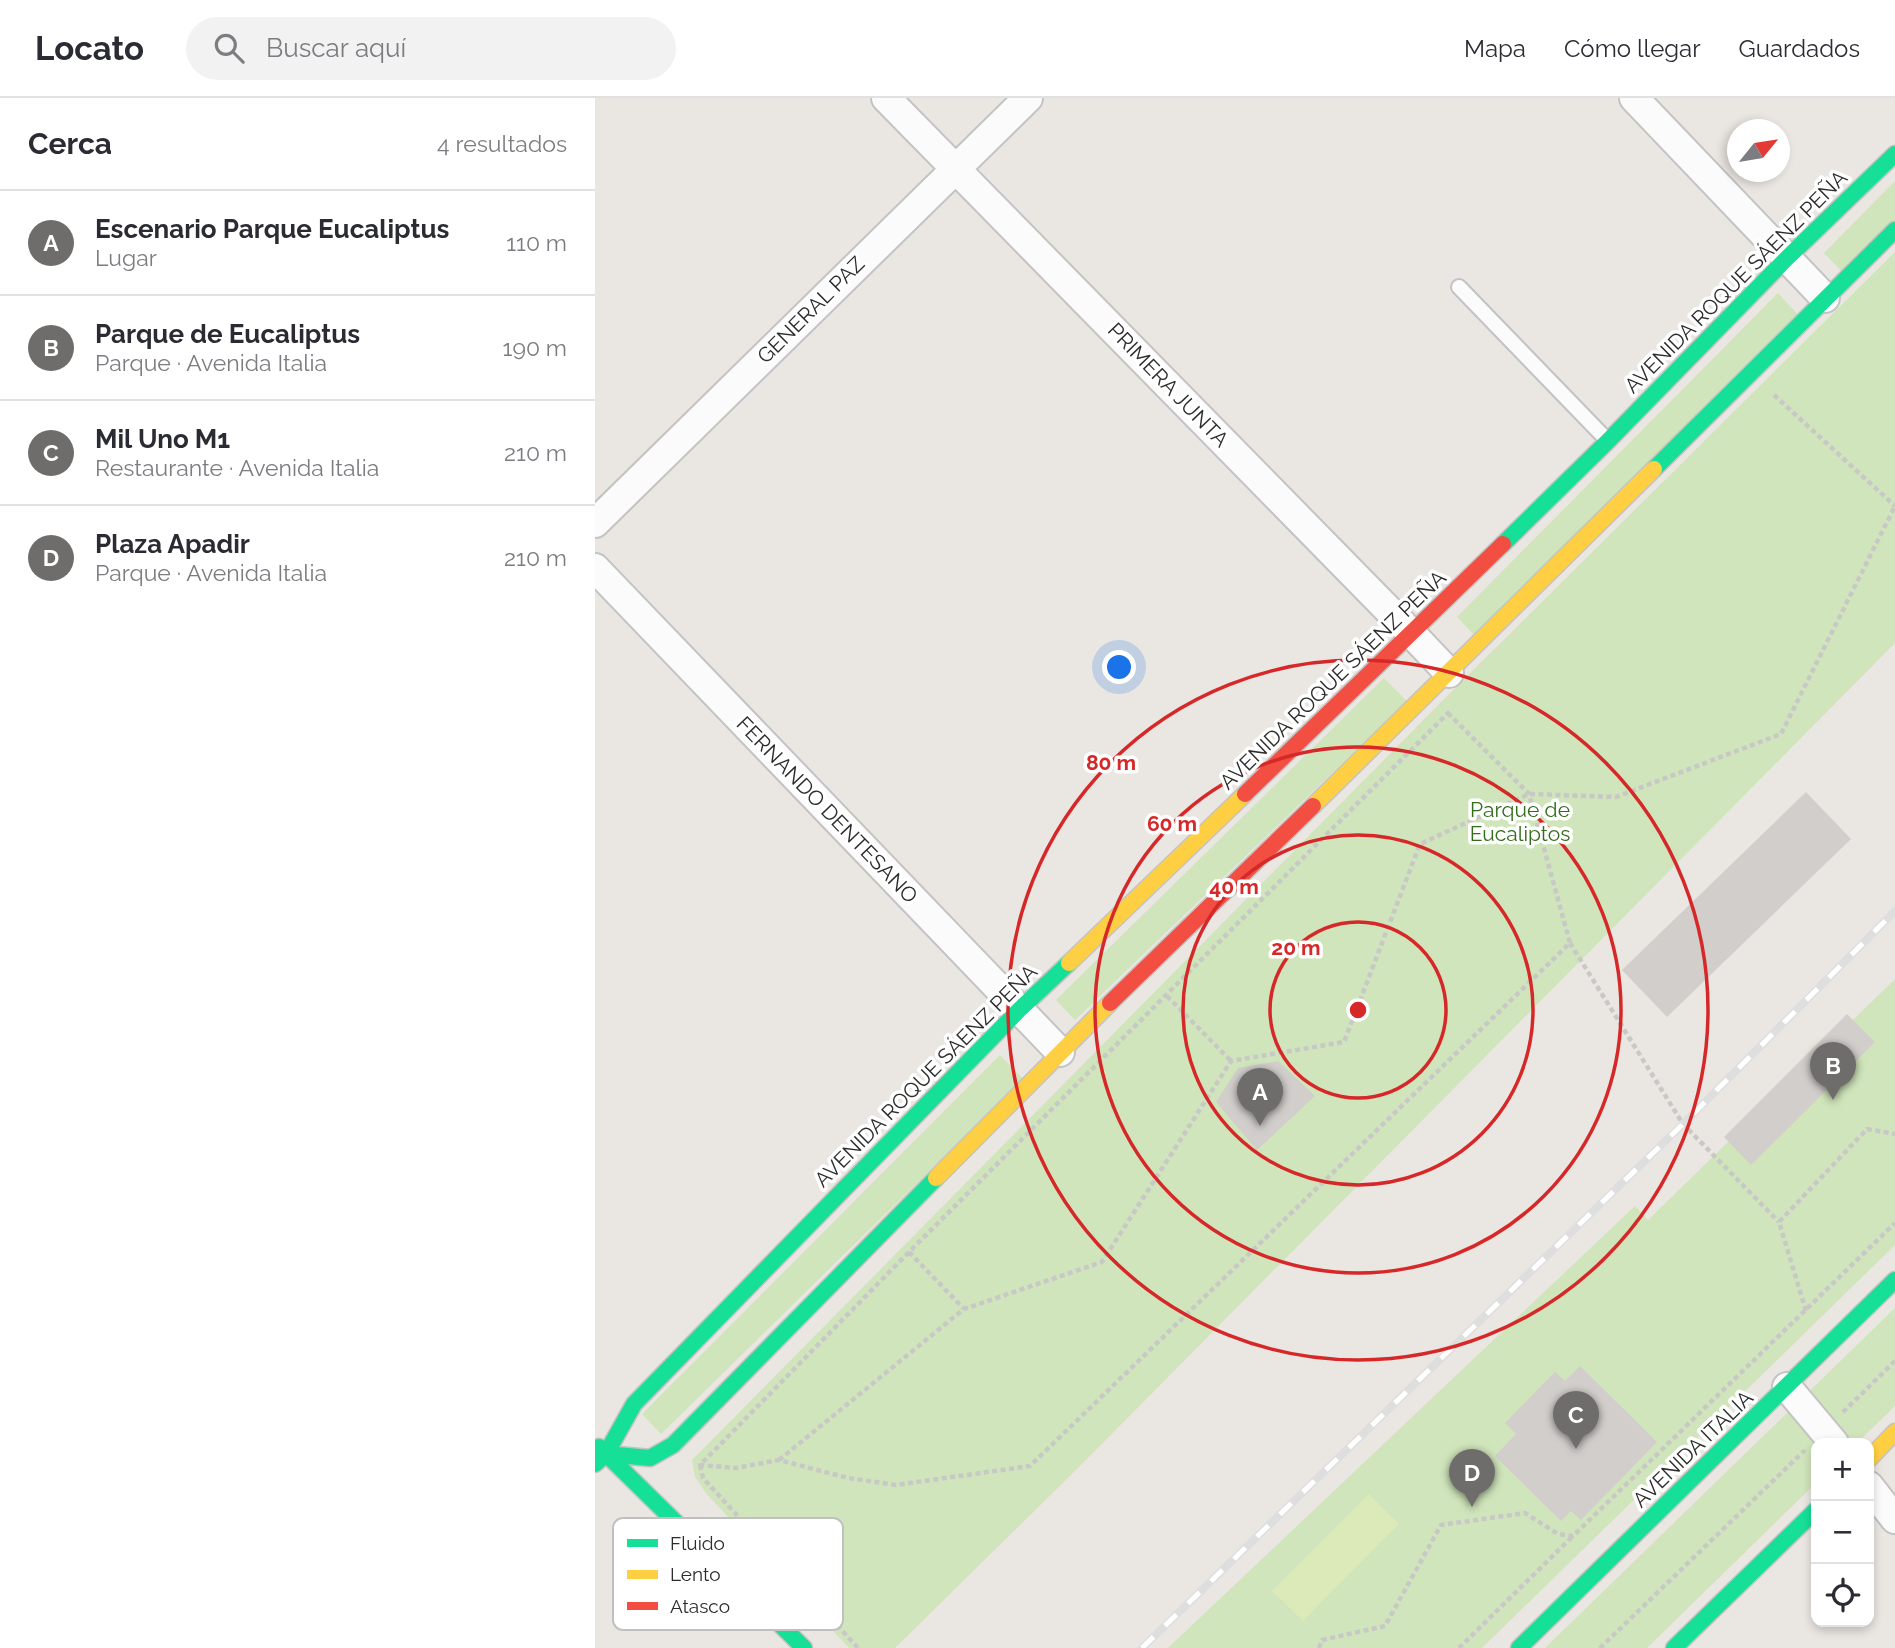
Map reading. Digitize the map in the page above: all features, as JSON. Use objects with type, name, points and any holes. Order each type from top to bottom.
[{"type":"street","name":"PRIMERA JUNTA","points":[[886,98],[1449,673]]},
{"type":"street","name":"GENERAL PAZ","points":[[595,523],[1028,98]]},
{"type":"street","points":[[1634,98],[1825,298]]},
{"type":"street","name":"AVENIDA ROQUE SÁENZ PEÑA","points":[[599,1454],[634,1404],[1019,1010],[1412,634],[1608,441],[1787,258],[1895,154]]},
{"type":"street","points":[[599,1454],[650,1458],[673,1446],[1060,1052],[1449,673],[1895,230]]},
{"type":"street","name":"FERNANDO DENTESANO","points":[[595,568],[1060,1052]]},
{"type":"street","name":"AVENIDA ITALIA","points":[[1519,1648],[1895,1280]]},
{"type":"street","points":[[1787,1387],[1829,1437]]},
{"type":"street","points":[[1874,1454],[1895,1432]]},
{"type":"street","points":[[599,1454],[667,1518]]},
{"type":"street","points":[[1874,1492],[1895,1519]]},
{"type":"street","points":[[1674,1648],[1811,1515]]},
{"type":"street","points":[[785,1630],[804,1648]]},
{"type":"lane","points":[[1459,287],[1608,441]]},
{"type":"path","points":[[779,1460],[964,1309],[1101,1262],[1231,1060],[1344,1042],[1420,844],[1529,794],[1616,797],[1781,734],[1895,506],[1771,393]]},
{"type":"path","points":[[700,1465],[909,1252],[1458,704]]},
{"type":"path","points":[[1448,713],[1529,794],[1570,943],[1683,1124],[1779,1222],[1806,1311]]},
{"type":"path","points":[[700,1465],[736,1468],[779,1460],[848,1478],[896,1485],[1030,1466],[1570,943]]},
{"type":"path","points":[[1167,996],[1231,1060]]},
{"type":"path","points":[[1779,1222],[1867,1129],[1895,1134]]},
{"type":"path","points":[[1459,1648],[1895,1223]]},
{"type":"path","points":[[909,1252],[964,1309]]},
{"type":"path","points":[[1600,1648],[1829,1437],[1895,1361]]},
{"type":"path","points":[[700,1465],[703,1478],[739,1518]]},
{"type":"path","points":[[1319,1648],[1322,1640],[1385,1626],[1441,1525],[1525,1513],[1557,1534],[1573,1536]]},
{"type":"path","points":[[842,1630],[858,1648]]},
{"type":"green space","points":[[1895,181],[1895,221],[1843,273],[1824,253]]},
{"type":"green space","name":"Parque de Eucaliptos","points":[[1895,252],[1895,643],[1078,1468],[895,1648],[849,1648],[832,1630],[843,1630],[843,1518],[729,1518],[695,1477],[692,1460],[1451,692]]},
{"type":"green space","points":[[1778,293],[1800,317],[1476,637],[1457,617]]},
{"type":"green space","points":[[1384,678],[1407,701],[1075,1020],[1056,1000]]},
{"type":"green space","points":[[1895,979],[1895,1245],[1482,1648],[1168,1648],[1635,1206],[1648,1220]]},
{"type":"green space","points":[[1000,1055],[1023,1079],[661,1434],[642,1414]]},
{"type":"green space","points":[[1895,1308],[1895,1406],[1862,1438],[1811,1438],[1811,1488],[1647,1648],[1545,1648]]},
{"type":"green space","points":[[1369,1494],[1399,1524],[1303,1621],[1272,1591]]},
{"type":"building","points":[[1806,792],[1851,839],[1667,1017],[1622,970]]},
{"type":"building","points":[[1847,1014],[1875,1042],[1751,1165],[1724,1137]]},
{"type":"building","points":[[1278,1061],[1315,1096],[1257,1150],[1216,1102],[1238,1068]]},
{"type":"building","points":[[1580,1366],[1657,1442],[1581,1520],[1571,1511],[1561,1521],[1495,1456],[1516,1434],[1505,1423],[1555,1372],[1565,1381]]},
{"type":"railway","points":[[1142,1648],[1683,1124],[1895,911]]},
{"type":"traffic: fast","points":[[1503,544],[1787,258],[1895,154]]},
{"type":"traffic: fast","points":[[1654,469],[1895,230]]},
{"type":"traffic: fast","points":[[595,1464],[606,1454],[634,1404],[1019,1010],[1069,963]]},
{"type":"traffic: fast","points":[[606,1454],[650,1458],[673,1445],[936,1178]]},
{"type":"traffic: fast","points":[[1519,1648],[1895,1280]]},
{"type":"traffic: fast","points":[[599,1447],[671,1518]]},
{"type":"traffic: fast","points":[[1674,1648],[1811,1515]]},
{"type":"traffic: fast","points":[[786,1630],[804,1648]]},
{"type":"traffic: slow","points":[[1313,806],[1654,469]]},
{"type":"traffic: slow","points":[[1069,963],[1245,794]]},
{"type":"traffic: slow","points":[[936,1178],[1110,1003]]},
{"type":"traffic: slow","points":[[1874,1454],[1895,1432]]},
{"type":"traffic: jam","points":[[1245,794],[1503,544]]},
{"type":"traffic: jam","points":[[1110,1003],[1313,806]]},
{"type":"place","name":"Parque de Eucaliptus","points":[[1833,1100]]},
{"type":"place","name":"Escenario Parque Eucaliptus","points":[[1260,1126]]},
{"type":"place","name":"Mil Uno M1","points":[[1576,1449]]},
{"type":"place","name":"Plaza Apadir","points":[[1472,1507]]}]
